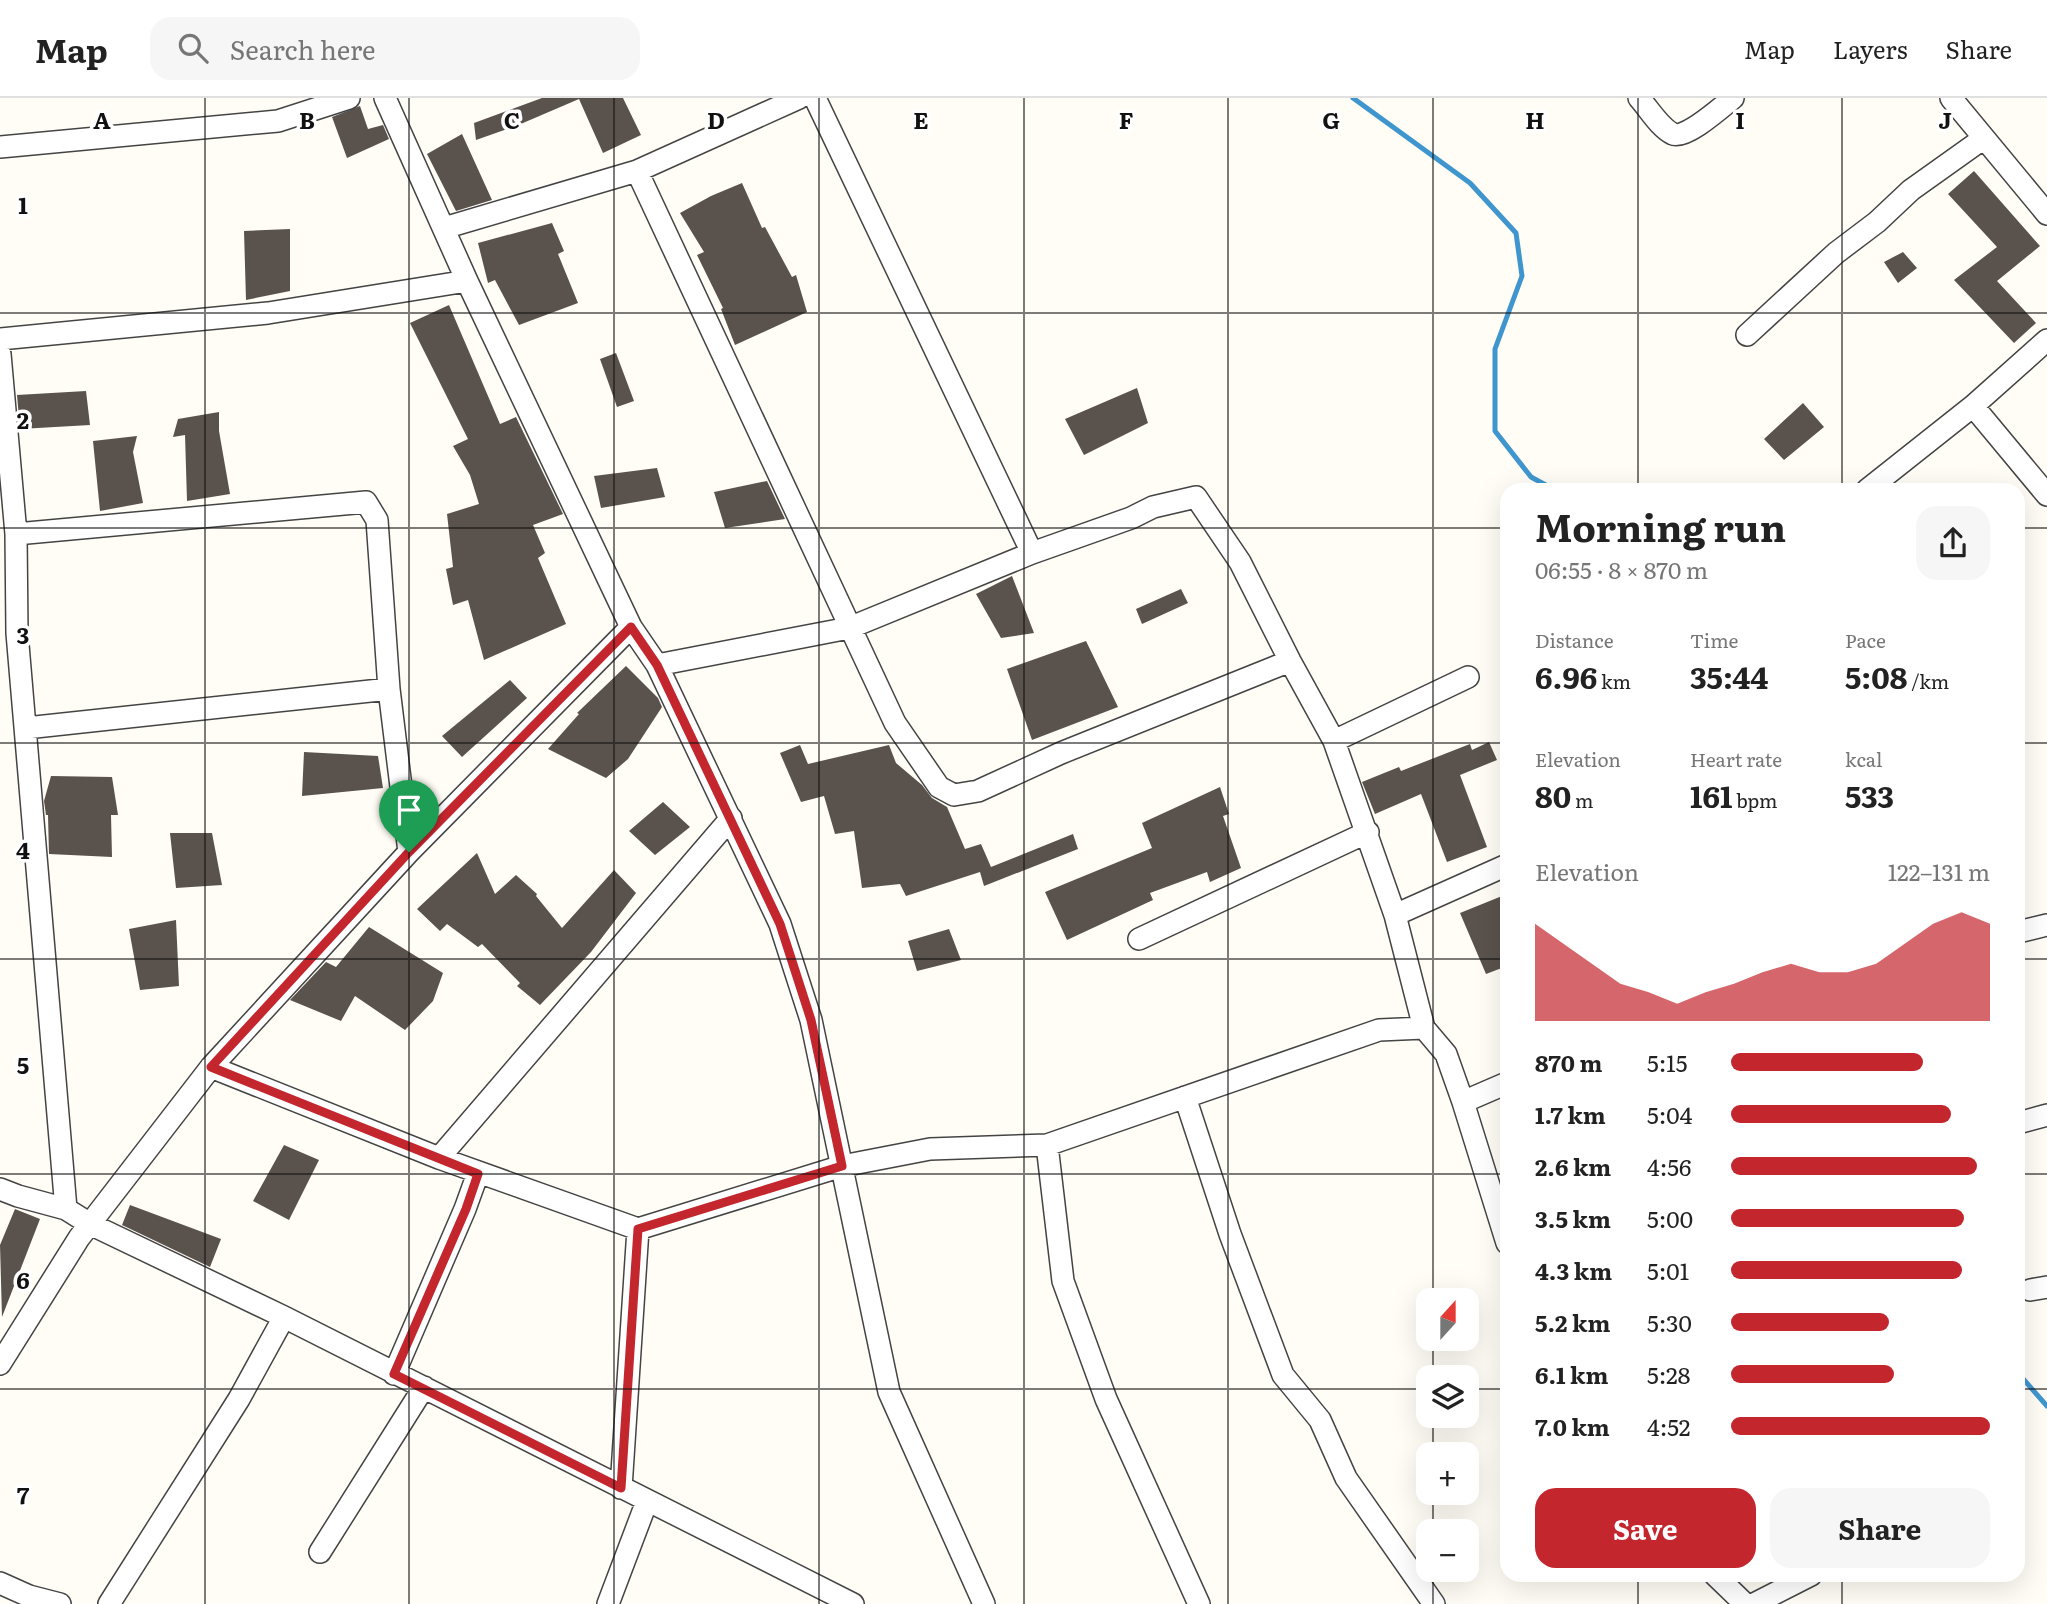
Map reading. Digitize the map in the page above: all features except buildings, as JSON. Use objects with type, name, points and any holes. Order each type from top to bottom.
[{"type":"street","points":[[0,147],[278,121],[348,98]]},
{"type":"street","points":[[385,98],[467,281],[631,627],[657,665],[732,818],[780,924],[811,1020],[889,1392],[984,1604]]},
{"type":"street","points":[[444,228],[637,171],[799,98]]},
{"type":"street","points":[[815,98],[1032,553]]},
{"type":"street","points":[[1639,98],[1664,126],[1673,134],[1679,135],[1691,130],[1733,98]]},
{"type":"street","points":[[1951,98],[2047,214]]},
{"type":"street","points":[[1747,335],[1836,253],[1877,222],[1911,190],[1984,138]]},
{"type":"street","points":[[637,171],[895,723],[939,788],[954,795],[978,791],[1061,753],[1290,662]]},
{"type":"street","points":[[0,339],[268,313],[467,281]]},
{"type":"street","points":[[1876,483],[1972,406],[2047,340]]},
{"type":"street","points":[[0,354],[16,534],[17,633],[66,1209]]},
{"type":"street","points":[[1972,406],[2047,495]]},
{"type":"street","points":[[657,665],[849,628],[1153,507],[1196,497],[1240,562],[1290,662],[1334,741],[1395,915],[1424,1028],[1446,1054],[1464,1102],[1500,1220]]},
{"type":"street","points":[[16,534],[366,502],[377,520],[389,689],[409,852]]},
{"type":"street","points":[[0,1364],[90,1224],[211,1067],[409,852],[631,627]]},
{"type":"street","points":[[1334,741],[1468,677]]},
{"type":"street","points":[[26,729],[389,689]]},
{"type":"street","points":[[439,1158],[732,818]]},
{"type":"street","points":[[1139,939],[1368,832]]},
{"type":"street","points":[[1395,915],[1500,868]]},
{"type":"street","points":[[2025,930],[2047,925]]},
{"type":"street","points":[[211,1067],[478,1174],[638,1229],[842,1166],[930,1149],[1047,1145],[1379,1030],[1424,1028]]},
{"type":"street","points":[[1464,1102],[1500,1086]]},
{"type":"street","points":[[1185,1097],[1230,1234],[1283,1375],[1320,1420],[1346,1478],[1434,1604]]},
{"type":"street","points":[[2025,1120],[2047,1115]]},
{"type":"street","points":[[1047,1145],[1063,1281],[1106,1399],[1199,1604]]},
{"type":"street","points":[[394,1374],[466,1209],[478,1174]]},
{"type":"street","points":[[0,1189],[66,1209],[90,1224],[284,1317],[853,1604]]},
{"type":"street","points":[[621,1488],[638,1229]]},
{"type":"street","points":[[109,1604],[239,1399],[284,1317]]},
{"type":"street","points":[[320,1552],[424,1387]]},
{"type":"street","points":[[608,1604],[647,1501]]},
{"type":"street","points":[[1722,1582],[1745,1604]]},
{"type":"street","points":[[1754,1604],[1797,1582]]},
{"type":"street","points":[[0,1583],[29,1596],[60,1604]]},
{"type":"waterway","points":[[1353,98],[1470,183],[1516,233],[1522,276],[1495,349],[1495,431],[1531,477],[1542,483]]},
{"type":"waterway","points":[[2025,1381],[2047,1406]]},
{"type":"route","points":[[631,627],[657,665],[732,818],[780,924],[811,1020],[842,1166],[638,1229],[621,1488],[394,1374],[466,1209],[478,1174],[211,1067],[409,852],[631,627]]}]
